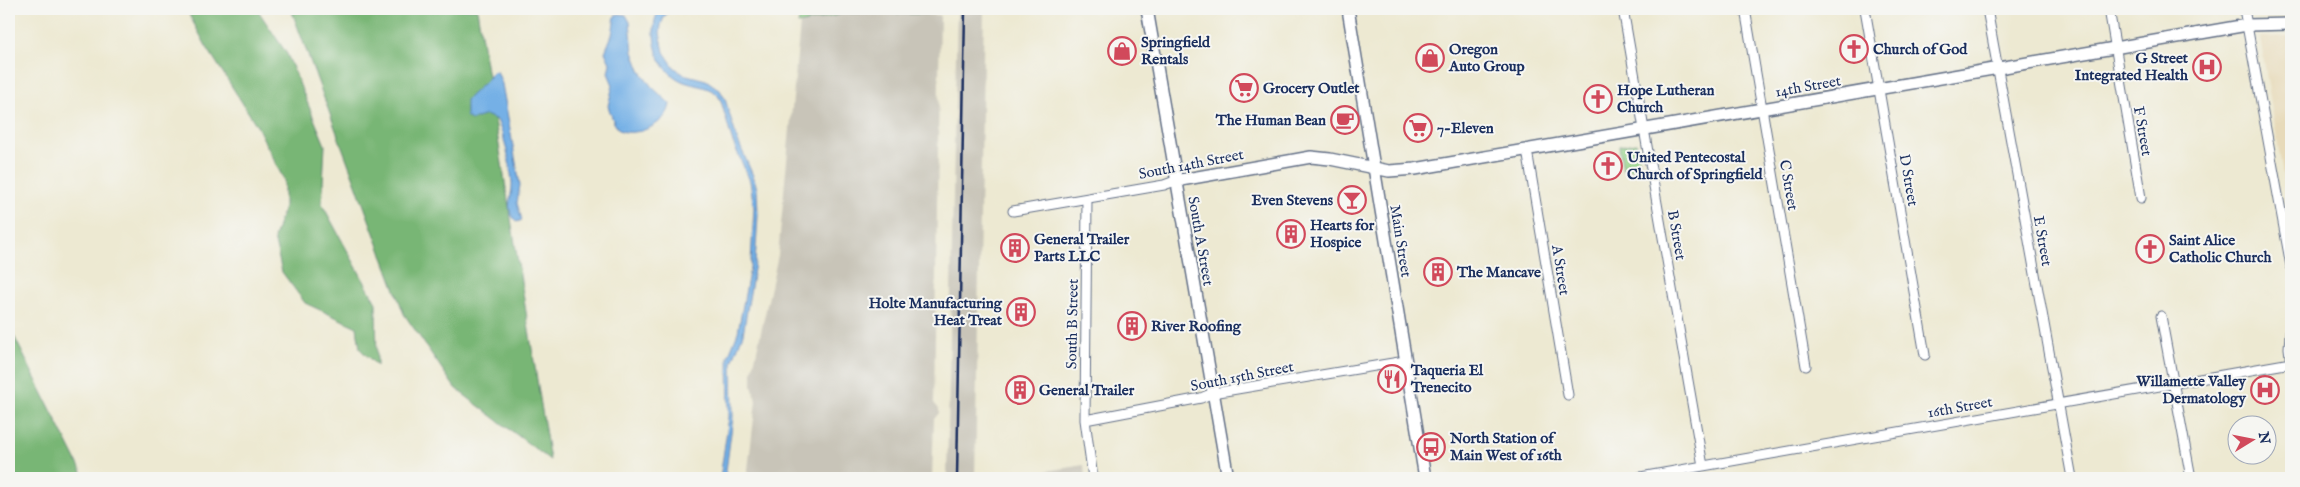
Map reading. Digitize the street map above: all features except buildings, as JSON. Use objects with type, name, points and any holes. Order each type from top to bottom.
[{"type":"main road","name":"South A Street","points":[[1146,9],[1228,478]]},
{"type":"main road","name":"Main Street","points":[[1348,9],[1424,478]]},
{"type":"main road","name":"14th Street","points":[[1374,168],[1389,170],[1415,169],[2247,25],[2291,24]]},
{"type":"main road","name":"South 14th Street","points":[[1175,181],[1311,158],[1330,159],[1374,168]]},
{"type":"street","name":"B Street","points":[[1623,9],[1703,466]]},
{"type":"street","name":"C Street","points":[[1745,9],[1806,366]]},
{"type":"street","name":"D Street","points":[[1865,9],[1925,355]]},
{"type":"street","name":"E Street","points":[[1987,9],[2072,478]]},
{"type":"street","name":"F Street","points":[[2108,9],[2141,198]]},
{"type":"street","points":[[2244,9],[2291,266]]},
{"type":"street","name":"A Street","points":[[1527,150],[1568,395]]},
{"type":"street","name":"South 14th Street","points":[[1013,210],[1087,199],[1164,185],[1175,181]]},
{"type":"street","name":"South B Street","points":[[1087,199],[1085,420],[1093,478]]},
{"type":"street","points":[[2161,316],[2190,478]]},
{"type":"street","points":[[2291,321],[2289,348],[2291,363]]},
{"type":"street","name":"South 15th Street","points":[[1085,420],[1194,399],[1213,393],[1405,361]]},
{"type":"street","name":"16th Street","points":[[1635,478],[2291,363]]},
{"type":"shaded area","points":[[957,9],[984,9],[975,478],[947,478]]},
{"type":"shaded area","points":[[853,12],[940,15],[934,403],[939,409],[939,413],[934,419],[932,478],[747,478],[756,401],[752,385],[752,373],[778,255],[800,24],[828,16]]},
{"type":"shaded area","points":[[2288,36],[2291,38],[2291,223],[2260,37]]},
{"type":"shaded area","points":[[1084,465],[1085,478],[1001,478]]},
{"type":"green space","points":[[186,9],[257,9],[287,54],[325,145],[322,204],[376,303],[377,366],[360,349],[357,327],[305,303],[282,272],[274,238],[284,207],[284,180],[257,126],[206,46]]},
{"type":"green space","points":[[291,9],[477,9],[550,460],[455,388],[404,314]]},
{"type":"green space","points":[[825,9],[922,9],[928,11],[927,14],[846,13],[798,24],[799,20]]},
{"type":"green space","points":[[1636,143],[1640,167],[1623,170],[1619,146]]},
{"type":"green space","points":[[9,326],[85,478],[9,478]]},
{"type":"water","points":[[661,9],[672,9],[664,17],[661,25],[660,33],[664,52],[674,67],[683,74],[706,80],[720,90],[725,99],[737,139],[757,189],[758,215],[755,263],[743,334],[732,362],[733,417],[725,478],[720,478],[729,417],[728,357],[738,332],[751,262],[754,208],[750,181],[732,140],[721,101],[717,94],[701,86],[684,82],[671,74],[662,63],[656,49],[654,35],[656,18]]},
{"type":"water","points":[[620,14],[626,15],[630,22],[633,52],[640,70],[651,86],[670,104],[664,118],[642,131],[626,132],[619,130],[614,123],[608,106],[613,85],[608,73],[610,63],[605,52],[612,35],[615,16]]},
{"type":"water","points":[[497,71],[502,84],[520,185],[517,203],[522,220],[517,222],[510,212],[511,174],[505,142],[497,120],[486,115],[471,120],[466,116],[466,100],[493,72]]},
{"type":"railway","points":[[957,478],[965,9]]},
{"type":"place","name":"Church of God","points":[[1854,49]]},
{"type":"place","name":"Springfield Rentals","points":[[1122,51]]},
{"type":"place","name":"Oregon Auto Group","points":[[1430,58]]},
{"type":"place","name":"G Street Integrated Health","points":[[2207,67]]},
{"type":"place","name":"Grocery Outlet","points":[[1244,88]]},
{"type":"place","name":"Hope Lutheran Church","points":[[1598,99]]},
{"type":"place","name":"The Human Bean","points":[[1345,120]]},
{"type":"place","name":"7-Eleven","points":[[1418,128]]},
{"type":"place","name":"United Pentecostal Church of Springfield","points":[[1608,166]]},
{"type":"place","name":"Even Stevens","points":[[1352,200]]},
{"type":"place","name":"Hearts for Hospice","points":[[1291,234]]},
{"type":"place","name":"General Trailer Parts LLC","points":[[1015,248]]},
{"type":"place","name":"Saint Alice Catholic Church","points":[[2150,249]]},
{"type":"place","name":"The Mancave","points":[[1438,272]]},
{"type":"place","name":"Holte Manufacturing Heat Treat","points":[[1021,312]]},
{"type":"place","name":"River Roofing","points":[[1132,326]]},
{"type":"place","name":"Taqueria El Trenecito","points":[[1392,379]]},
{"type":"place","name":"General Trailer","points":[[1020,390]]},
{"type":"place","name":"Willamette Valley Dermatology","points":[[2265,390]]},
{"type":"place","name":"North Station of Main West of 16th","points":[[1431,447]]}]
